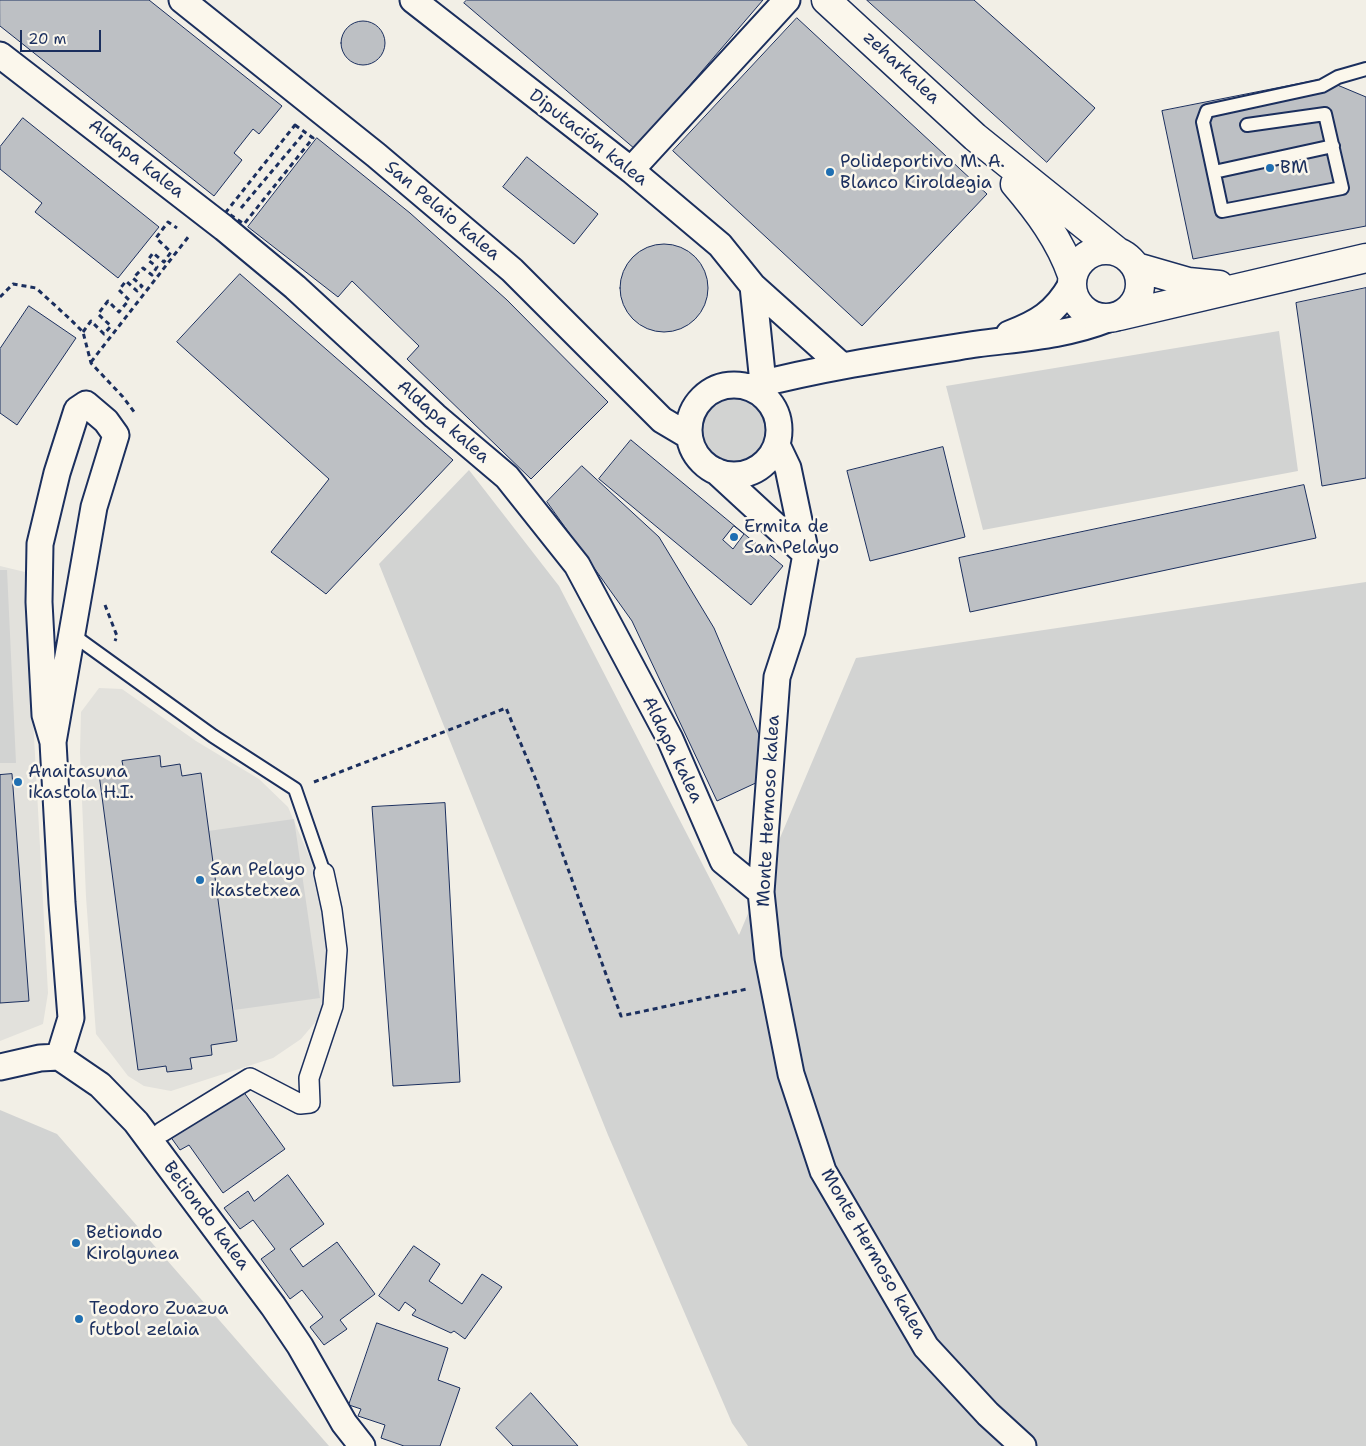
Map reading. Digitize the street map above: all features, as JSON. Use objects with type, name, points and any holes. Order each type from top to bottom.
[{"type":"street","name":"San Pelaio kalea","points":[[182,0],[376,155],[512,270],[662,420],[689,436]]},
{"type":"street","points":[[631,170],[787,0]]},
{"type":"street","name":"zeharkalea","points":[[826,0],[975,137],[1127,260]]},
{"type":"street","name":"Diputación kalea","points":[[423,3],[631,170],[720,245],[753,286],[841,366]]},
{"type":"street","name":"Aldapa kalea","points":[[0,55],[228,222],[295,288],[435,416],[507,477],[577,564],[670,739],[724,861],[761,892]]},
{"type":"street","name":"zeharkalea","points":[[975,137],[1048,226],[1066,256],[1072,280]]},
{"type":"street","points":[[980,344],[1024,328],[1045,317],[1061,303],[1077,264],[1086,256],[1096,251],[1107,250],[1127,260],[1188,282],[1246,285]]},
{"type":"street","points":[[1072,280],[1073,296],[1082,310],[1097,318],[1114,317],[1366,258]]},
{"type":"street","points":[[806,554],[716,471],[703,463],[694,451],[689,436],[689,421],[695,407],[705,395],[718,388],[733,385],[756,385],[841,366],[980,344],[1052,336],[1085,328],[1129,310],[1136,300],[1140,290],[1140,278],[1127,260]]},
{"type":"street","points":[[716,471],[730,475],[745,474],[758,468],[770,458],[776,445],[778,424],[771,404],[761,394],[756,385],[753,286]]},
{"type":"street","points":[[0,1067],[40,1058],[59,1057],[71,1018],[53,742],[45,715],[39,602],[40,544],[58,473],[77,410],[86,404],[106,421],[116,435],[94,507],[53,742]]},
{"type":"street","name":"Monte Hermoso kalea","points":[[776,445],[788,468],[806,554],[792,632],[777,677],[761,892],[773,988],[791,1074],[823,1171],[926,1347],[988,1414],[1023,1446]]},
{"type":"street","points":[[162,1132],[250,1078],[300,1104],[310,1103],[309,1078],[333,1006],[337,950],[324,873]]},
{"type":"street","name":"Betiondo kalea","points":[[59,1057],[100,1085],[136,1122],[273,1306],[300,1346],[344,1423],[362,1446]]},
{"type":"lane","points":[[1247,125],[1326,114],[1342,188],[1222,211],[1203,122],[1207,111],[1322,86],[1338,76],[1366,69]]},
{"type":"lane","points":[[1214,172],[1333,146]]},
{"type":"lane","points":[[73,635],[205,730],[295,789],[324,873]]},
{"type":"path","points":[[295,125],[313,138],[244,224],[228,222],[226,212],[295,125]]},
{"type":"path","points":[[228,222],[298,142]]},
{"type":"path","points":[[83,332],[90,322],[104,334],[111,326],[98,314],[108,301],[119,312],[129,300],[119,290],[126,282],[137,291],[142,286],[133,278],[143,268],[152,275],[157,267],[148,260],[153,253],[164,262],[171,252],[156,238],[168,222],[182,231]]},
{"type":"path","points":[[91,363],[189,236]]},
{"type":"path","points":[[295,789],[506,708],[536,780],[622,1016],[742,990],[773,988]]},
{"type":"shaded area","points":[[1279,331],[1298,471],[983,530],[946,386]]},
{"type":"shaded area","points":[[739,398],[757,407],[764,418],[766,431],[764,444],[757,455],[746,462],[727,464],[709,455],[702,444],[700,425],[709,407],[720,400]]},
{"type":"shaded area","points":[[469,470],[559,586],[739,935],[856,658],[1366,582],[1366,1446],[748,1446],[732,1423],[608,1135],[379,564]]},
{"type":"shaded area","name":"Anaitasuna ikastola H.I.","points":[[0,566],[25,572],[48,993],[43,1024],[0,1041]]},
{"type":"shaded area","points":[[0,570],[7,570],[16,763],[0,763]]},
{"type":"shaded area","name":"San Pelayo ikastetxea","points":[[99,688],[122,689],[196,741],[259,779],[288,807],[312,863],[329,940],[327,993],[318,1019],[301,1039],[273,1058],[171,1091],[144,1086],[128,1076],[96,1034],[86,897],[80,752],[81,712]]},
{"type":"shaded area","points":[[294,819],[320,998],[234,1010],[208,831]]},
{"type":"shaded area","name":"Teodoro Zuazua futbol zelaia","points":[[0,1110],[57,1134],[329,1446],[0,1446]]},
{"type":"building","points":[[0,0],[149,0],[282,106],[259,134],[253,129],[234,153],[242,160],[214,196],[0,26]]},
{"type":"building","points":[[467,0],[763,0],[635,149],[464,3]]},
{"type":"building","points":[[867,0],[974,0],[1095,108],[1047,162]]},
{"type":"building","name":"Polideportivo M. A. Blanco Kiroldegia","points":[[797,18],[987,194],[862,326],[673,151]]},
{"type":"building","points":[[363,21],[375,25],[381,31],[385,43],[381,55],[375,61],[363,65],[351,61],[345,55],[341,43],[345,31],[351,25]]},
{"type":"building","name":"BM","points":[[1323,79],[1366,97],[1366,226],[1193,259],[1162,111]]},
{"type":"building","points":[[23,118],[159,227],[118,278],[35,212],[42,203],[0,169],[0,147]]},
{"type":"building","points":[[317,138],[410,213],[507,300],[608,402],[531,479],[407,359],[419,346],[352,281],[338,297],[248,227]]},
{"type":"building","points":[[527,157],[598,214],[574,244],[503,187]]},
{"type":"building","points":[[664,244],[681,247],[695,257],[705,271],[708,288],[705,305],[695,319],[681,329],[664,332],[647,329],[633,319],[623,305],[620,288],[623,271],[633,257],[647,247]]},
{"type":"building","points":[[240,274],[453,460],[326,594],[271,552],[329,479],[177,342]]},
{"type":"building","points":[[1366,288],[1366,478],[1322,486],[1296,303]]},
{"type":"building","points":[[29,306],[76,338],[17,425],[0,413],[0,349]]},
{"type":"building","points":[[631,440],[783,566],[751,605],[599,479]]},
{"type":"building","points":[[943,447],[965,537],[870,561],[847,471]]},
{"type":"building","points":[[582,466],[659,537],[714,628],[763,744],[760,781],[717,801],[632,621],[547,502]]},
{"type":"building","points":[[1304,485],[1316,538],[970,612],[959,558]]},
{"type":"building","name":"Ermita de San Pelayo","points":[[734,526],[744,534],[733,549],[723,540]]},
{"type":"building","points":[[160,756],[161,767],[180,764],[182,776],[201,773],[237,1041],[211,1045],[212,1055],[190,1058],[192,1069],[167,1072],[166,1066],[138,1070],[99,774],[124,771],[122,761]]},
{"type":"building","points":[[12,774],[29,1001],[0,1003],[0,775]]},
{"type":"building","points":[[445,803],[460,1082],[393,1086],[372,807]]},
{"type":"building","points":[[240,1087],[285,1149],[223,1193],[189,1145],[180,1150],[170,1136]]},
{"type":"building","points":[[288,1175],[324,1224],[290,1249],[303,1267],[337,1242],[375,1294],[340,1320],[347,1329],[324,1345],[310,1327],[323,1317],[302,1290],[290,1299],[261,1259],[275,1249],[253,1220],[240,1229],[224,1208],[248,1191],[254,1201]]},
{"type":"building","points":[[414,1246],[440,1264],[429,1281],[462,1304],[482,1274],[502,1287],[465,1339],[454,1331],[451,1333],[412,1315],[416,1310],[405,1302],[399,1311],[379,1296]]},
{"type":"building","points":[[377,1323],[448,1348],[438,1380],[460,1388],[440,1446],[404,1446],[381,1438],[385,1425],[358,1416],[361,1409],[349,1405]]},
{"type":"building","points":[[531,1393],[578,1446],[513,1446],[496,1428]]},
{"type":"place","name":"BM","points":[[1270,168]]},
{"type":"place","name":"Polideportivo M. A. Blanco Kiroldegia","points":[[830,172]]},
{"type":"place","name":"Ermita de San Pelayo","points":[[734,537]]},
{"type":"place","name":"Anaitasuna ikastola H.I.","points":[[18,782]]},
{"type":"place","name":"San Pelayo ikastetxea","points":[[200,880]]},
{"type":"place","name":"Betiondo Kirolgunea","points":[[76,1243]]},
{"type":"place","name":"Teodoro Zuazua futbol zelaia","points":[[79,1319]]}]
